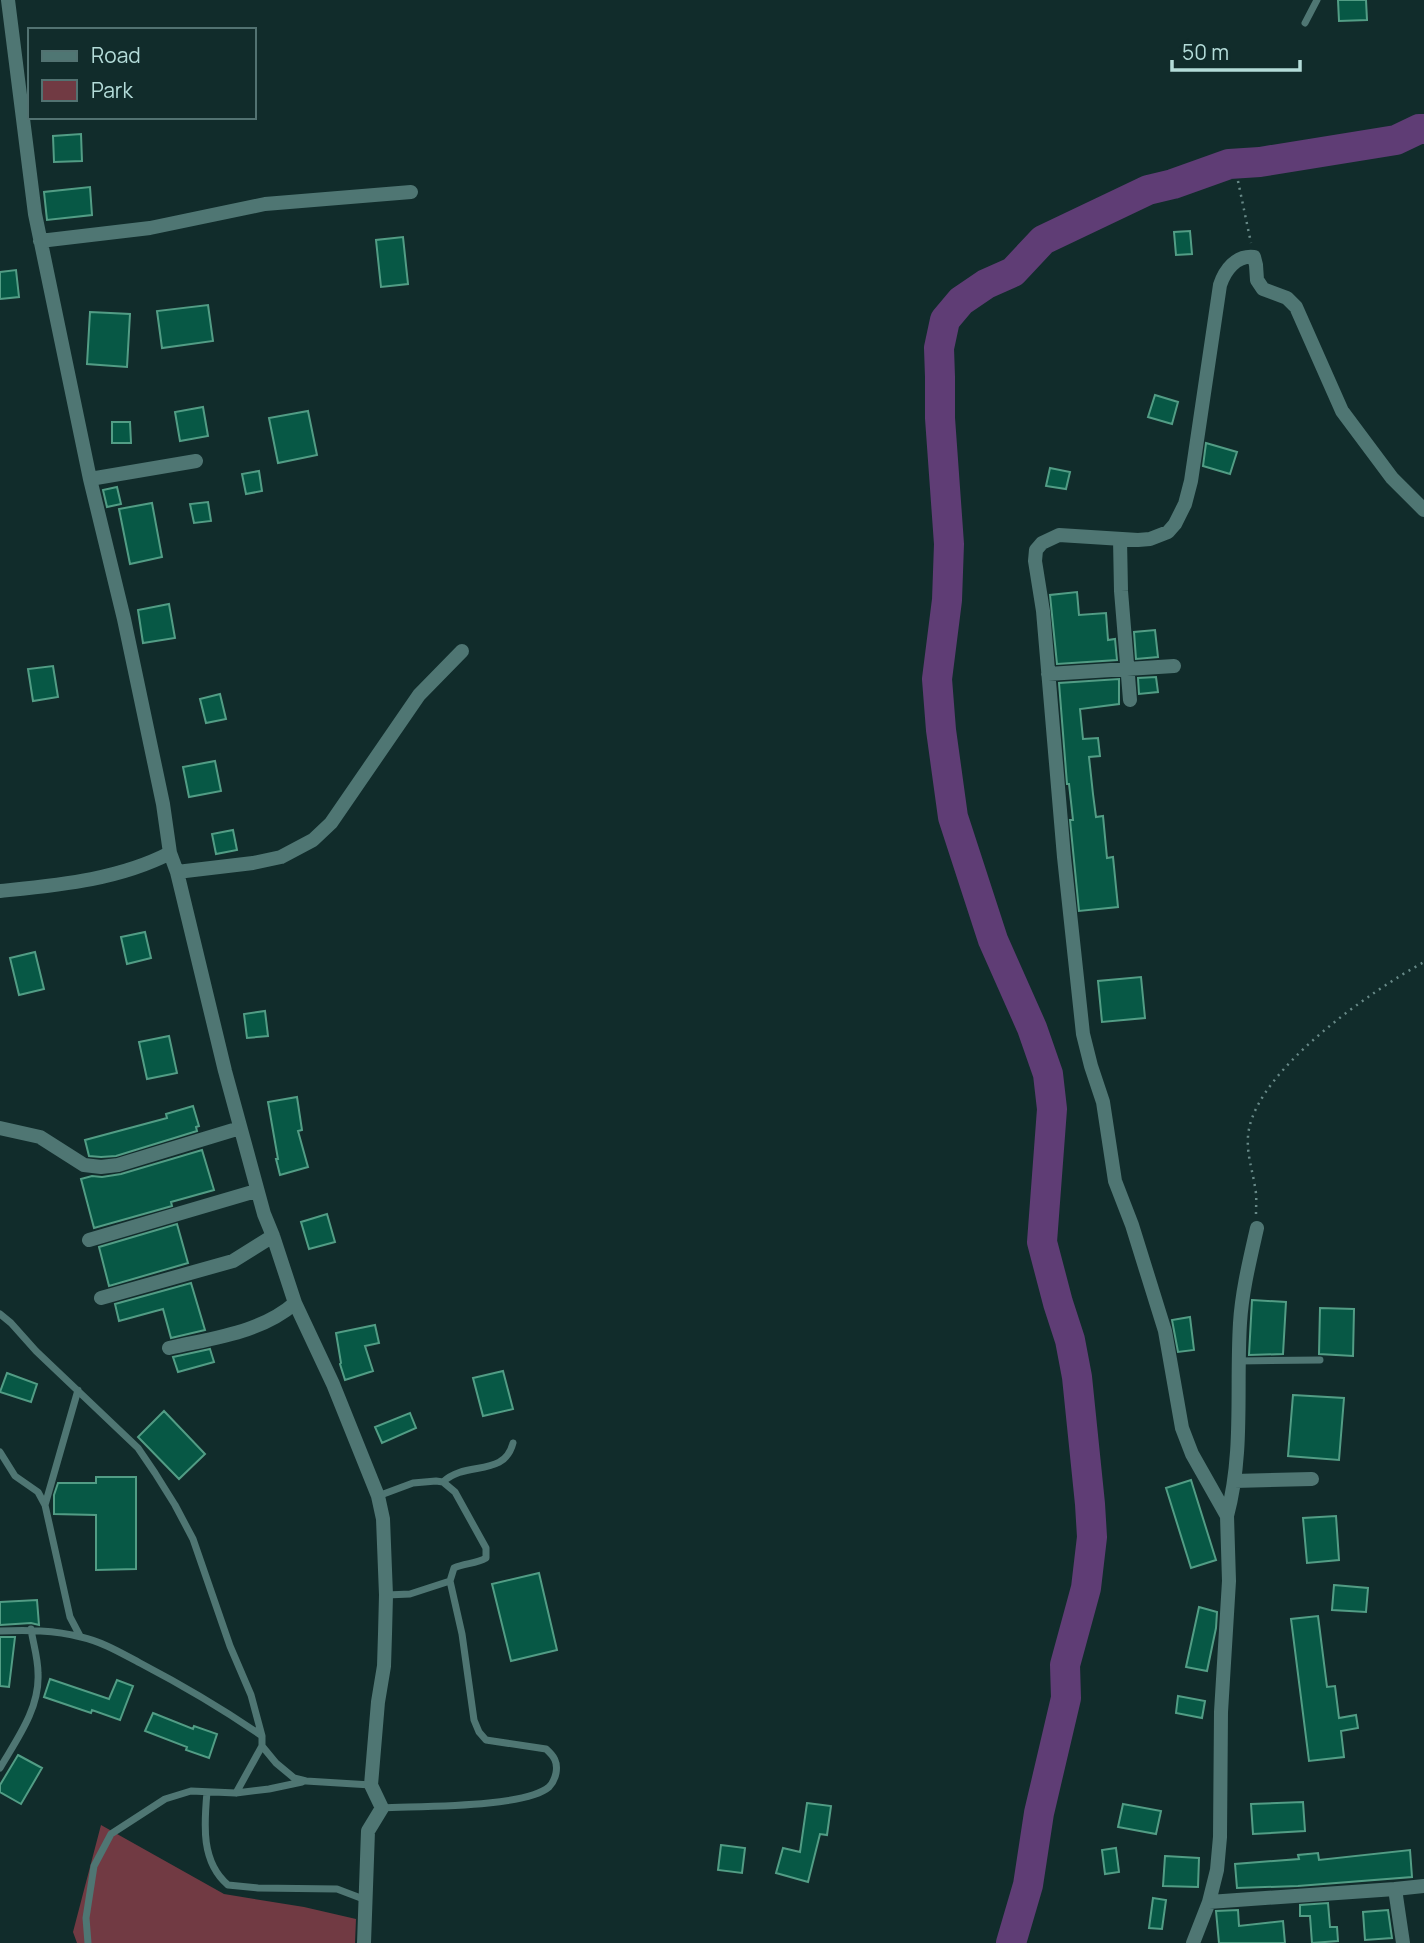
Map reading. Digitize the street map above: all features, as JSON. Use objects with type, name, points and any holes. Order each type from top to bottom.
[{"type":"street","points":[[8,0],[40,241],[90,479],[124,619],[163,804],[170,853],[256,1191],[295,1303],[337,1394],[378,1496],[383,1519],[386,1595],[384,1665],[371,1786],[382,1808],[368,1831],[364,1943]]},
{"type":"street","points":[[40,241],[150,228],[265,204],[411,192]]},
{"type":"street","points":[[1227,1516],[1192,1454],[1182,1428],[1165,1331],[1115,1181],[1103,1102],[1083,1034],[1036,550],[1042,543],[1059,535],[1150,539],[1168,532],[1175,524],[1185,504],[1191,481],[1220,285],[1223,275],[1236,261],[1246,256],[1254,257],[1257,280],[1263,289],[1287,298],[1296,307],[1342,411],[1392,478],[1424,510]]},
{"type":"street","points":[[90,479],[196,461]]},
{"type":"street","points":[[1120,539],[1121,591],[1130,700]]},
{"type":"street","points":[[177,872],[281,858],[313,840],[331,823],[419,695],[462,651]]},
{"type":"street","points":[[1048,674],[1174,666]]},
{"type":"street","points":[[0,891],[117,874],[151,863],[170,853]]},
{"type":"street","points":[[0,1128],[40,1137],[84,1165],[101,1167],[118,1165],[240,1128]]},
{"type":"street","points":[[89,1240],[256,1191]]},
{"type":"street","points":[[1193,1943],[1209,1902],[1217,1870],[1220,1837],[1221,1712],[1229,1581],[1227,1516],[1233,1495],[1239,1443],[1240,1322],[1257,1228]]},
{"type":"street","points":[[101,1298],[233,1261],[273,1236]]},
{"type":"street","points":[[169,1348],[254,1328],[280,1316],[295,1303]]},
{"type":"street","points":[[1234,1481],[1312,1479]]},
{"type":"street","points":[[1209,1902],[1424,1886]]},
{"type":"street","points":[[1395,1889],[1403,1943]]},
{"type":"lane","points":[[1304,23],[1317,0]]},
{"type":"lane","points":[[0,1314],[138,1448],[175,1505],[193,1539],[230,1646],[251,1695],[262,1736],[262,1746],[236,1793]]},
{"type":"lane","points":[[1239,1361],[1320,1360]]},
{"type":"lane","points":[[45,1504],[78,1390]]},
{"type":"lane","points":[[443,1482],[461,1470],[500,1462],[510,1453],[513,1443]]},
{"type":"lane","points":[[0,1451],[15,1476],[38,1492],[45,1504],[70,1617],[80,1636]]},
{"type":"lane","points":[[378,1496],[413,1483],[436,1480],[455,1492],[486,1548],[486,1558],[454,1568],[450,1581],[462,1634],[474,1720],[486,1740],[546,1749],[556,1762],[554,1781],[540,1792],[515,1800],[382,1808]]},
{"type":"lane","points":[[386,1595],[410,1594],[450,1581]]},
{"type":"lane","points":[[0,1631],[30,1629],[80,1636],[101,1643],[180,1684],[262,1736]]},
{"type":"lane","points":[[0,1768],[31,1713],[37,1695],[38,1673],[30,1629]]},
{"type":"lane","points":[[262,1746],[293,1778],[371,1786]]},
{"type":"lane","points":[[88,1943],[86,1918],[94,1866],[111,1834],[165,1798],[191,1791],[236,1793],[306,1781]]},
{"type":"lane","points":[[207,1792],[204,1825],[207,1851],[216,1872],[228,1885],[337,1889],[367,1900]]},
{"type":"path","points":[[1238,181],[1254,257]]},
{"type":"path","points":[[1257,1228],[1256,1190],[1247,1149],[1250,1126],[1263,1097],[1294,1058],[1346,1013],[1424,962]]},
{"type":"green space","points":[[101,1825],[224,1894],[304,1907],[356,1919],[355,1943],[77,1943],[73,1932]]},
{"type":"building","points":[[1338,0],[1366,0],[1367,20],[1339,21]]},
{"type":"building","points":[[81,134],[82,161],[54,162],[53,136]]},
{"type":"building","points":[[90,187],[92,215],[47,220],[44,192]]},
{"type":"building","points":[[1190,231],[1192,254],[1176,255],[1174,232]]},
{"type":"building","points":[[403,237],[408,284],[381,287],[376,240]]},
{"type":"building","points":[[16,270],[19,297],[0,299],[0,272]]},
{"type":"building","points":[[208,305],[213,341],[162,348],[157,311]]},
{"type":"building","points":[[90,312],[130,314],[127,367],[87,364]]},
{"type":"building","points":[[1155,395],[1178,402],[1172,424],[1148,417]]},
{"type":"building","points":[[203,407],[208,436],[180,441],[175,412]]},
{"type":"building","points":[[308,411],[317,455],[278,463],[269,418]]},
{"type":"building","points":[[112,422],[130,422],[131,443],[112,443]]},
{"type":"building","points":[[1206,443],[1237,452],[1230,474],[1203,466]]},
{"type":"building","points":[[1050,468],[1070,472],[1066,489],[1046,486]]},
{"type":"building","points":[[259,471],[262,491],[246,494],[242,474]]},
{"type":"building","points":[[117,487],[121,504],[107,507],[103,490]]},
{"type":"building","points":[[208,502],[211,521],[194,523],[190,504]]},
{"type":"building","points":[[152,503],[162,557],[130,564],[119,509]]},
{"type":"building","points":[[1077,592],[1079,615],[1106,613],[1108,640],[1115,639],[1117,660],[1057,664],[1050,595]]},
{"type":"building","points":[[169,604],[175,638],[143,643],[138,610]]},
{"type":"building","points":[[1155,630],[1158,657],[1136,659],[1134,632]]},
{"type":"building","points":[[53,666],[58,697],[33,701],[28,669]]},
{"type":"building","points":[[1156,677],[1158,692],[1139,694],[1138,678]]},
{"type":"building","points":[[1119,679],[1119,704],[1080,709],[1083,739],[1098,738],[1100,756],[1089,757],[1093,794],[1096,817],[1103,816],[1107,858],[1113,857],[1118,907],[1079,911],[1059,683]]},
{"type":"building","points":[[220,694],[226,719],[206,723],[200,699]]},
{"type":"building","points":[[215,761],[221,791],[189,797],[183,767]]},
{"type":"building","points":[[233,830],[237,850],[216,854],[212,834]]},
{"type":"building","points":[[145,932],[151,958],[127,964],[121,937]]},
{"type":"building","points":[[35,952],[44,989],[19,995],[10,958]]},
{"type":"building","points":[[1141,977],[1145,1018],[1102,1022],[1098,981]]},
{"type":"building","points":[[265,1011],[268,1036],[247,1038],[244,1014]]},
{"type":"building","points":[[169,1036],[177,1073],[147,1079],[139,1042]]},
{"type":"building","points":[[297,1097],[302,1130],[298,1131],[308,1167],[280,1175],[268,1102]]},
{"type":"building","points":[[193,1106],[199,1126],[196,1127],[197,1131],[116,1156],[89,1156],[85,1140],[167,1118],[166,1114]]},
{"type":"building","points":[[202,1150],[214,1190],[171,1202],[172,1206],[94,1228],[81,1179],[121,1174]]},
{"type":"building","points":[[327,1214],[335,1242],[309,1249],[301,1222]]},
{"type":"building","points":[[177,1224],[188,1263],[109,1286],[99,1247]]},
{"type":"building","points":[[191,1283],[205,1330],[171,1338],[163,1309],[119,1321],[115,1304]]},
{"type":"building","points":[[1252,1300],[1286,1302],[1283,1354],[1249,1355]]},
{"type":"building","points":[[1320,1308],[1354,1309],[1353,1356],[1319,1354]]},
{"type":"building","points":[[1190,1317],[1194,1350],[1178,1352],[1172,1320]]},
{"type":"building","points":[[375,1325],[379,1343],[365,1346],[373,1371],[345,1380],[336,1333]]},
{"type":"building","points":[[210,1349],[214,1362],[178,1372],[173,1357]]},
{"type":"building","points":[[503,1371],[513,1409],[483,1416],[473,1378]]},
{"type":"building","points":[[7,1373],[37,1384],[31,1402],[0,1392]]},
{"type":"building","points":[[1293,1395],[1344,1398],[1339,1460],[1288,1456]]},
{"type":"building","points":[[164,1411],[205,1454],[179,1479],[138,1437]]},
{"type":"building","points":[[410,1413],[416,1428],[382,1443],[375,1427]]},
{"type":"building","points":[[96,1477],[136,1477],[136,1569],[96,1570],[96,1515],[54,1514],[54,1495],[58,1483],[96,1483]]},
{"type":"building","points":[[1191,1480],[1216,1560],[1191,1568],[1166,1488]]},
{"type":"building","points":[[1336,1516],[1339,1560],[1307,1563],[1303,1518]]},
{"type":"building","points":[[539,1573],[557,1650],[511,1661],[492,1584]]},
{"type":"building","points":[[1334,1585],[1368,1588],[1366,1612],[1332,1610]]},
{"type":"building","points":[[37,1600],[39,1625],[0,1625],[0,1602]]},
{"type":"building","points":[[1199,1607],[1217,1612],[1207,1671],[1186,1667]]},
{"type":"building","points":[[1318,1616],[1327,1687],[1335,1686],[1339,1718],[1356,1715],[1358,1728],[1341,1731],[1344,1757],[1309,1761],[1291,1619]]},
{"type":"building","points":[[0,1637],[15,1637],[9,1687],[0,1686]]},
{"type":"building","points":[[50,1679],[109,1699],[117,1680],[133,1686],[120,1720],[44,1697]]},
{"type":"building","points":[[1178,1696],[1205,1701],[1202,1718],[1176,1713]]},
{"type":"building","points":[[153,1713],[193,1729],[194,1726],[217,1734],[209,1758],[145,1731]]},
{"type":"building","points":[[18,1755],[42,1768],[21,1804],[0,1792],[0,1785]]},
{"type":"building","points":[[1303,1802],[1305,1831],[1253,1834],[1251,1804]]},
{"type":"building","points":[[807,1803],[831,1806],[827,1835],[820,1834],[808,1882],[776,1873],[783,1848],[800,1852]]},
{"type":"building","points":[[1123,1804],[1161,1811],[1156,1834],[1118,1827]]},
{"type":"building","points":[[721,1845],[745,1848],[742,1873],[718,1870]]},
{"type":"building","points":[[1116,1848],[1119,1872],[1105,1874],[1102,1850]]},
{"type":"building","points":[[1410,1850],[1412,1877],[1237,1888],[1235,1864],[1299,1859],[1298,1855],[1318,1853],[1319,1860]]},
{"type":"building","points":[[1165,1856],[1199,1858],[1198,1887],[1163,1886]]},
{"type":"building","points":[[1153,1898],[1166,1900],[1162,1929],[1149,1928]]},
{"type":"building","points":[[1328,1903],[1330,1927],[1337,1927],[1338,1941],[1312,1943],[1310,1916],[1300,1916],[1300,1905]]},
{"type":"building","points":[[1238,1910],[1239,1926],[1283,1921],[1285,1943],[1219,1943],[1216,1911]]},
{"type":"building","points":[[1388,1910],[1392,1938],[1365,1940],[1363,1912]]},
{"type":"waterway","points":[[1011,1943],[1028,1885],[1039,1813],[1066,1698],[1065,1665],[1086,1588],[1092,1537],[1077,1377],[1070,1340],[1042,1242],[1052,1109],[1048,1074],[1032,1028],[993,940],[953,817],[941,730],[937,679],[947,600],[949,544],[940,418],[939,348],[945,320],[961,301],[986,284],[1013,272],[1043,240],[1148,190],[1229,164],[1260,162],[1396,140],[1424,129]]}]
